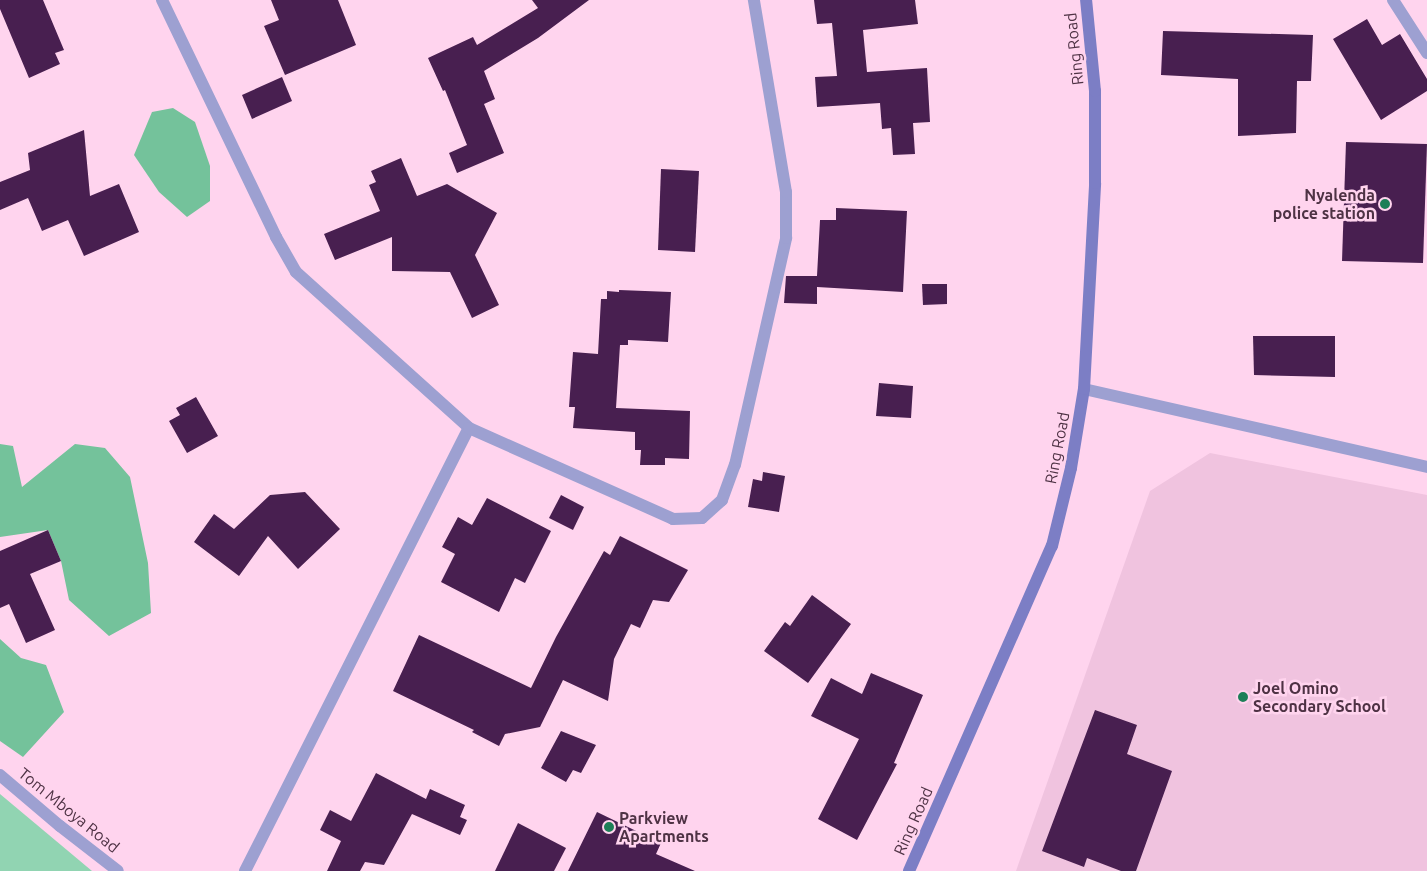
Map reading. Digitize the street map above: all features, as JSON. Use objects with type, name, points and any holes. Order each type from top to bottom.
[{"type":"main road","name":"Ring Road","points":[[909,871],[1052,546],[1072,468],[1084,390],[1095,183],[1095,91],[1086,0]]},
{"type":"street","points":[[162,0],[276,237],[296,272],[469,428],[673,519],[702,518],[722,500],[735,464],[786,238],[786,192],[754,0]]},
{"type":"street","points":[[1393,0],[1427,53]]},
{"type":"street","points":[[1084,390],[1427,467]]},
{"type":"street","points":[[246,871],[469,428]]},
{"type":"street","name":"Tom Mboya Road","points":[[0,775],[60,826],[118,871]]},
{"type":"shaded area","name":"Joel Omino Secondary School","points":[[1210,453],[1427,495],[1427,871],[1016,871],[1150,491]]},
{"type":"green space","points":[[173,108],[195,122],[210,166],[210,201],[187,217],[159,192],[134,155],[152,112]]},
{"type":"green space","points":[[0,444],[13,446],[22,487],[75,444],[105,448],[130,477],[148,563],[151,613],[109,636],[69,600],[61,561],[48,530],[0,537]]},
{"type":"green space","points":[[0,639],[21,658],[46,665],[64,712],[23,757],[0,741]]},
{"type":"green space","points":[[0,794],[92,871],[0,871]]},
{"type":"building","points":[[0,0],[43,0],[64,50],[55,53],[60,64],[29,78],[0,9]]},
{"type":"building","points":[[271,0],[338,0],[356,45],[285,75],[264,26],[279,20]]},
{"type":"building","points":[[532,0],[589,0],[538,38],[484,71],[495,99],[484,104],[504,153],[457,173],[449,153],[467,145],[445,90],[443,91],[428,58],[473,37],[477,45],[538,8]]},
{"type":"building","points":[[814,0],[915,0],[918,24],[863,30],[867,72],[927,68],[930,122],[913,123],[915,154],[893,155],[891,128],[882,129],[880,103],[817,107],[815,77],[837,76],[832,23],[817,24]]},
{"type":"building","points":[[1367,19],[1382,45],[1400,34],[1427,79],[1427,91],[1381,120],[1333,39]]},
{"type":"building","points":[[1163,31],[1313,35],[1311,81],[1297,81],[1296,133],[1238,136],[1238,79],[1161,75]]},
{"type":"building","points":[[282,77],[292,101],[252,119],[242,95]]},
{"type":"building","points":[[84,130],[90,196],[119,184],[139,232],[84,256],[68,220],[42,231],[28,198],[0,210],[0,182],[30,170],[28,153]]},
{"type":"building","name":"Nyalenda police station","points":[[1346,142],[1427,144],[1423,263],[1342,261]]},
{"type":"building","points":[[401,158],[417,196],[447,184],[497,213],[475,255],[499,305],[472,318],[450,272],[392,271],[392,237],[335,260],[324,234],[380,211],[369,185],[376,182],[371,171]]},
{"type":"building","points":[[661,169],[699,171],[695,252],[658,250]]},
{"type":"building","points":[[836,208],[907,211],[903,292],[817,287],[817,304],[784,303],[786,276],[817,276],[820,220],[836,220]]},
{"type":"building","points":[[922,284],[947,284],[947,304],[923,305]]},
{"type":"building","points":[[619,290],[671,292],[668,342],[628,340],[628,345],[620,345],[616,408],[690,411],[689,459],[665,458],[665,465],[640,465],[641,450],[635,450],[635,432],[573,428],[575,407],[569,407],[573,352],[598,354],[601,299],[607,299],[607,291],[619,292]]},
{"type":"building","points":[[1253,336],[1335,336],[1335,377],[1254,375]]},
{"type":"building","points":[[879,383],[913,386],[911,418],[876,416]]},
{"type":"building","points":[[196,397],[218,436],[187,453],[169,421],[180,415],[176,408]]},
{"type":"building","points":[[763,472],[785,476],[779,512],[748,507],[753,479],[762,481]]},
{"type":"building","points":[[305,492],[340,529],[298,569],[268,536],[239,576],[194,542],[214,514],[234,529],[270,495]]},
{"type":"building","points":[[561,495],[584,507],[573,530],[549,518]]},
{"type":"building","points":[[487,498],[551,531],[525,583],[515,578],[499,612],[441,582],[455,554],[442,547],[458,517],[472,525]]},
{"type":"building","points":[[48,530],[61,561],[30,574],[55,630],[26,643],[9,604],[0,608],[0,551]]},
{"type":"building","points":[[620,536],[688,570],[669,602],[653,600],[640,628],[631,624],[614,659],[608,701],[563,680],[540,727],[505,734],[499,746],[472,732],[474,730],[393,691],[419,635],[531,688],[556,637],[604,551],[610,555]]},
{"type":"building","points":[[812,595],[851,624],[808,683],[764,651],[785,622],[790,626]]},
{"type":"building","points":[[871,673],[923,695],[894,763],[897,764],[857,840],[818,819],[859,739],[811,716],[831,678],[862,694]]},
{"type":"building","points":[[1095,710],[1137,725],[1127,754],[1172,771],[1136,871],[1121,871],[1087,858],[1084,867],[1042,851]]},
{"type":"building","points":[[561,731],[596,745],[581,773],[573,770],[566,782],[541,768]]},
{"type":"building","points":[[376,773],[426,799],[430,789],[465,805],[460,817],[467,820],[460,835],[412,814],[384,865],[365,862],[360,871],[327,871],[341,841],[320,830],[330,810],[351,821]]},
{"type":"building","name":"Parkview Apartments","points":[[597,812],[661,843],[656,854],[695,871],[568,871]]},
{"type":"building","points":[[518,823],[566,848],[554,871],[495,871]]},
{"type":"place","name":"Nyalenda police station","points":[[1385,204]]},
{"type":"place","name":"Joel Omino Secondary School","points":[[1243,697]]},
{"type":"place","name":"Parkview Apartments","points":[[609,827]]}]
